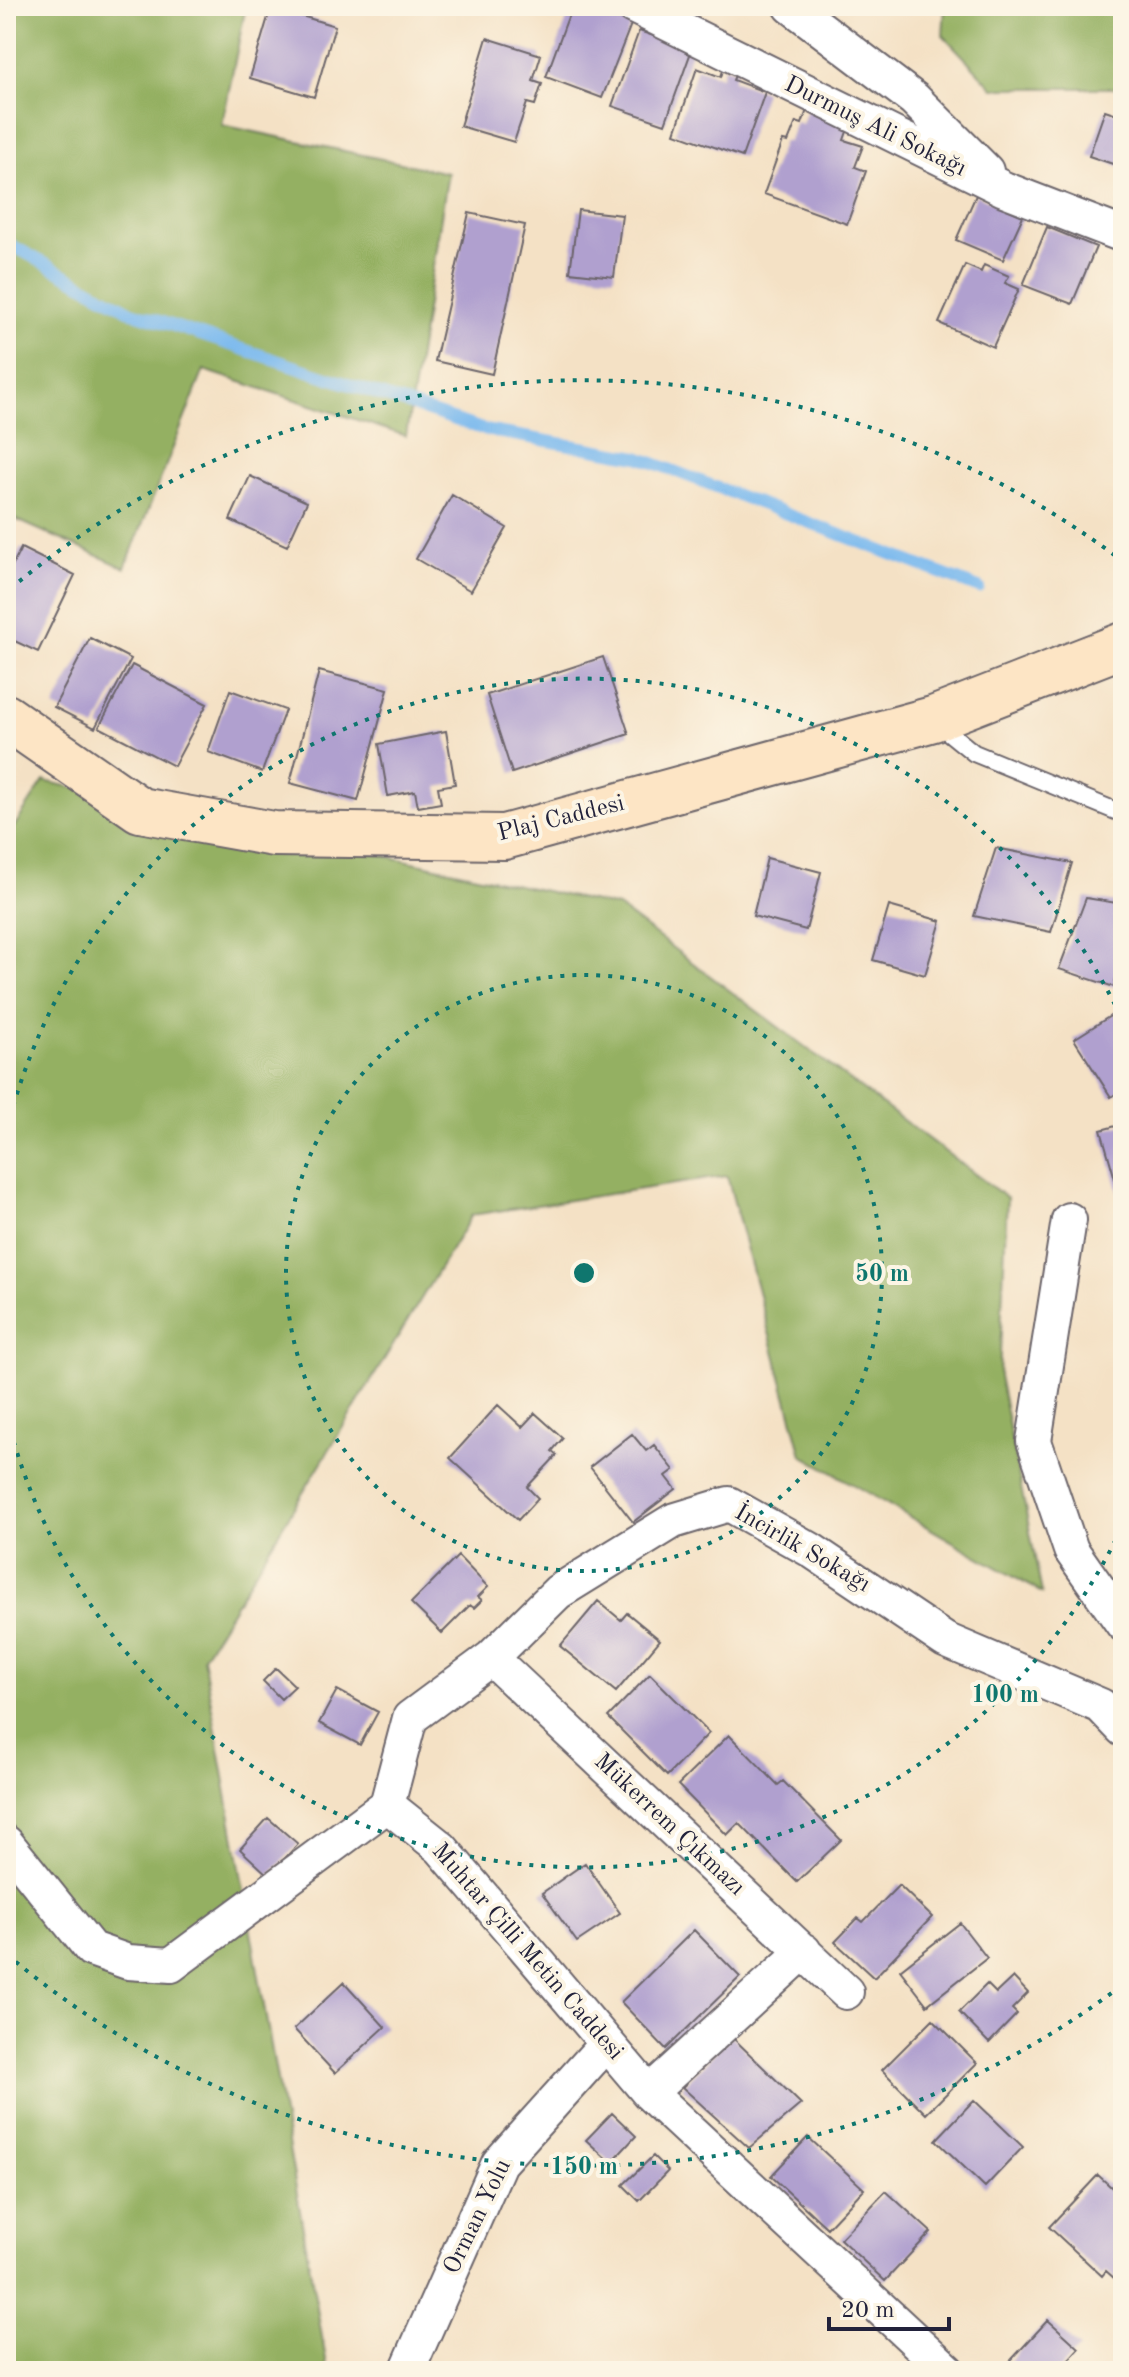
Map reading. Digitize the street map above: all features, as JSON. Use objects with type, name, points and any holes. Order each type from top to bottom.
[{"type":"street","name":"Durmuş Ali Sokağı","points":[[633,6],[1004,189],[1123,235]]},
{"type":"street","points":[[791,6],[914,99],[1004,189]]},
{"type":"street","name":"Plaj Caddesi","points":[[6,717],[140,810],[274,834],[504,837],[933,719],[1123,645]]},
{"type":"street","points":[[1069,1220],[1034,1441],[1071,1550],[1123,1624]]},
{"type":"street","name":"İncirlik Sokağı","points":[[387,1805],[410,1718],[491,1658],[558,1592],[673,1521],[729,1504],[811,1550],[945,1640],[1101,1706],[1123,1729]]},
{"type":"street","name":"Mükerrem Çıkmazı","points":[[491,1658],[846,1992]]},
{"type":"street","points":[[6,1843],[91,1949],[128,1962],[171,1965],[387,1805]]},
{"type":"street","name":"Muhtar Çilli Metin Caddesi","points":[[387,1805],[441,1848],[649,2093],[948,2371]]},
{"type":"street","points":[[649,2093],[804,1951]]},
{"type":"street","name":"Orman Yolu","points":[[407,2371],[499,2163],[606,2044]]},
{"type":"lane","points":[[933,719],[974,753],[1123,814]]},
{"type":"green space","points":[[6,6],[246,6],[222,125],[448,173],[406,436],[204,370],[125,568],[6,515]]},
{"type":"green space","points":[[945,6],[1123,6],[1123,88],[993,88],[943,35]]},
{"type":"green space","points":[[44,781],[618,907],[1007,1198],[999,1376],[1042,1593],[802,1455],[727,1176],[472,1215],[203,1657],[328,2371],[6,2371],[6,839]]},
{"type":"building","points":[[572,6],[614,6],[635,14],[602,98],[546,77]]},
{"type":"building","points":[[271,7],[335,26],[314,97],[250,78]]},
{"type":"building","points":[[639,31],[692,49],[665,124],[612,106]]},
{"type":"building","points":[[487,38],[541,55],[533,81],[542,84],[535,105],[527,103],[514,142],[460,126]]},
{"type":"building","points":[[724,67],[737,71],[733,80],[765,92],[742,157],[675,133],[697,68],[721,77]]},
{"type":"building","points":[[808,107],[850,123],[844,140],[863,146],[855,167],[866,171],[847,224],[764,194],[783,141],[788,142],[796,122],[802,124]]},
{"type":"building","points":[[1105,110],[1123,116],[1122,167],[1089,156]]},
{"type":"building","points":[[976,195],[1023,216],[1003,260],[956,240]]},
{"type":"building","points":[[578,210],[622,215],[614,277],[570,272]]},
{"type":"building","points":[[469,213],[525,225],[492,374],[435,361]]},
{"type":"building","points":[[1047,227],[1096,247],[1072,304],[1023,285]]},
{"type":"building","points":[[965,265],[981,272],[984,265],[1009,276],[1005,283],[1019,289],[993,347],[939,323]]},
{"type":"building","points":[[250,476],[307,502],[287,546],[230,520]]},
{"type":"building","points":[[452,495],[507,528],[471,591],[416,559]]},
{"type":"building","points":[[21,548],[75,575],[38,652],[6,637],[6,578]]},
{"type":"building","points":[[90,638],[131,659],[95,728],[54,707]]},
{"type":"building","points":[[603,657],[629,734],[512,773],[487,695]]},
{"type":"building","points":[[132,665],[207,704],[174,766],[99,727]]},
{"type":"building","points":[[319,671],[388,689],[358,801],[290,783]]},
{"type":"building","points":[[230,690],[285,710],[262,772],[208,752]]},
{"type":"building","points":[[1119,692],[1123,692],[1123,739],[1120,739]]},
{"type":"building","points":[[446,731],[455,784],[438,787],[441,803],[418,807],[415,791],[388,796],[379,744]]},
{"type":"building","points":[[996,848],[1072,863],[1051,932],[974,916]]},
{"type":"building","points":[[767,858],[821,872],[806,930],[753,916]]},
{"type":"building","points":[[1086,898],[1123,904],[1123,970],[1118,969],[1114,987],[1059,969]]},
{"type":"building","points":[[889,906],[941,921],[925,975],[873,960]]},
{"type":"building","points":[[1123,1008],[1123,1089],[1111,1097],[1074,1039]]},
{"type":"building","points":[[1123,1124],[1123,1191],[1119,1193],[1101,1130]]},
{"type":"building","points":[[498,1405],[522,1427],[535,1413],[563,1438],[552,1451],[557,1455],[527,1487],[538,1498],[518,1520],[450,1458]]},
{"type":"building","points":[[632,1434],[646,1451],[654,1445],[674,1470],[666,1476],[676,1489],[633,1522],[590,1467]]},
{"type":"building","points":[[458,1556],[488,1587],[478,1597],[482,1600],[474,1608],[470,1605],[442,1633],[411,1603]]},
{"type":"building","points":[[598,1601],[621,1620],[627,1613],[660,1640],[616,1692],[560,1646]]},
{"type":"building","points":[[276,1668],[295,1686],[281,1699],[263,1681]]},
{"type":"building","points":[[650,1674],[709,1733],[667,1776],[608,1717]]},
{"type":"building","points":[[337,1690],[378,1712],[360,1745],[319,1723]]},
{"type":"building","points":[[729,1735],[778,1785],[783,1781],[841,1840],[797,1882],[739,1823],[727,1835],[678,1785]]},
{"type":"building","points":[[268,1818],[298,1844],[269,1876],[240,1849]]},
{"type":"building","points":[[585,1863],[620,1913],[577,1942],[542,1893]]},
{"type":"building","points":[[899,1885],[932,1917],[874,1978],[835,1942],[858,1918],[863,1922]]},
{"type":"building","points":[[960,1923],[987,1958],[927,2005],[900,1970]]},
{"type":"building","points":[[694,1930],[740,1977],[666,2049],[621,2002]]},
{"type":"building","points":[[1013,1977],[1028,1993],[1012,2009],[1017,2014],[989,2043],[959,2012],[987,1984],[996,1993]]},
{"type":"building","points":[[344,1982],[385,2027],[335,2073],[294,2029]]},
{"type":"building","points":[[933,2019],[977,2063],[926,2114],[882,2070]]},
{"type":"building","points":[[731,2036],[801,2104],[749,2148],[682,2087]]},
{"type":"building","points":[[974,2100],[1023,2147],[985,2187],[936,2140]]},
{"type":"building","points":[[612,2113],[636,2136],[611,2163],[586,2140]]},
{"type":"building","points":[[808,2137],[864,2189],[827,2228],[771,2176]]},
{"type":"building","points":[[653,2156],[668,2171],[639,2201],[623,2185]]},
{"type":"building","points":[[1098,2175],[1123,2198],[1123,2286],[1106,2271],[1102,2276],[1049,2227]]},
{"type":"building","points":[[886,2191],[931,2232],[885,2281],[840,2239]]},
{"type":"building","points":[[1048,2320],[1079,2348],[1058,2371],[1001,2371]]},
{"type":"waterway","points":[[6,242],[132,312],[485,430],[638,457],[979,588]]}]
